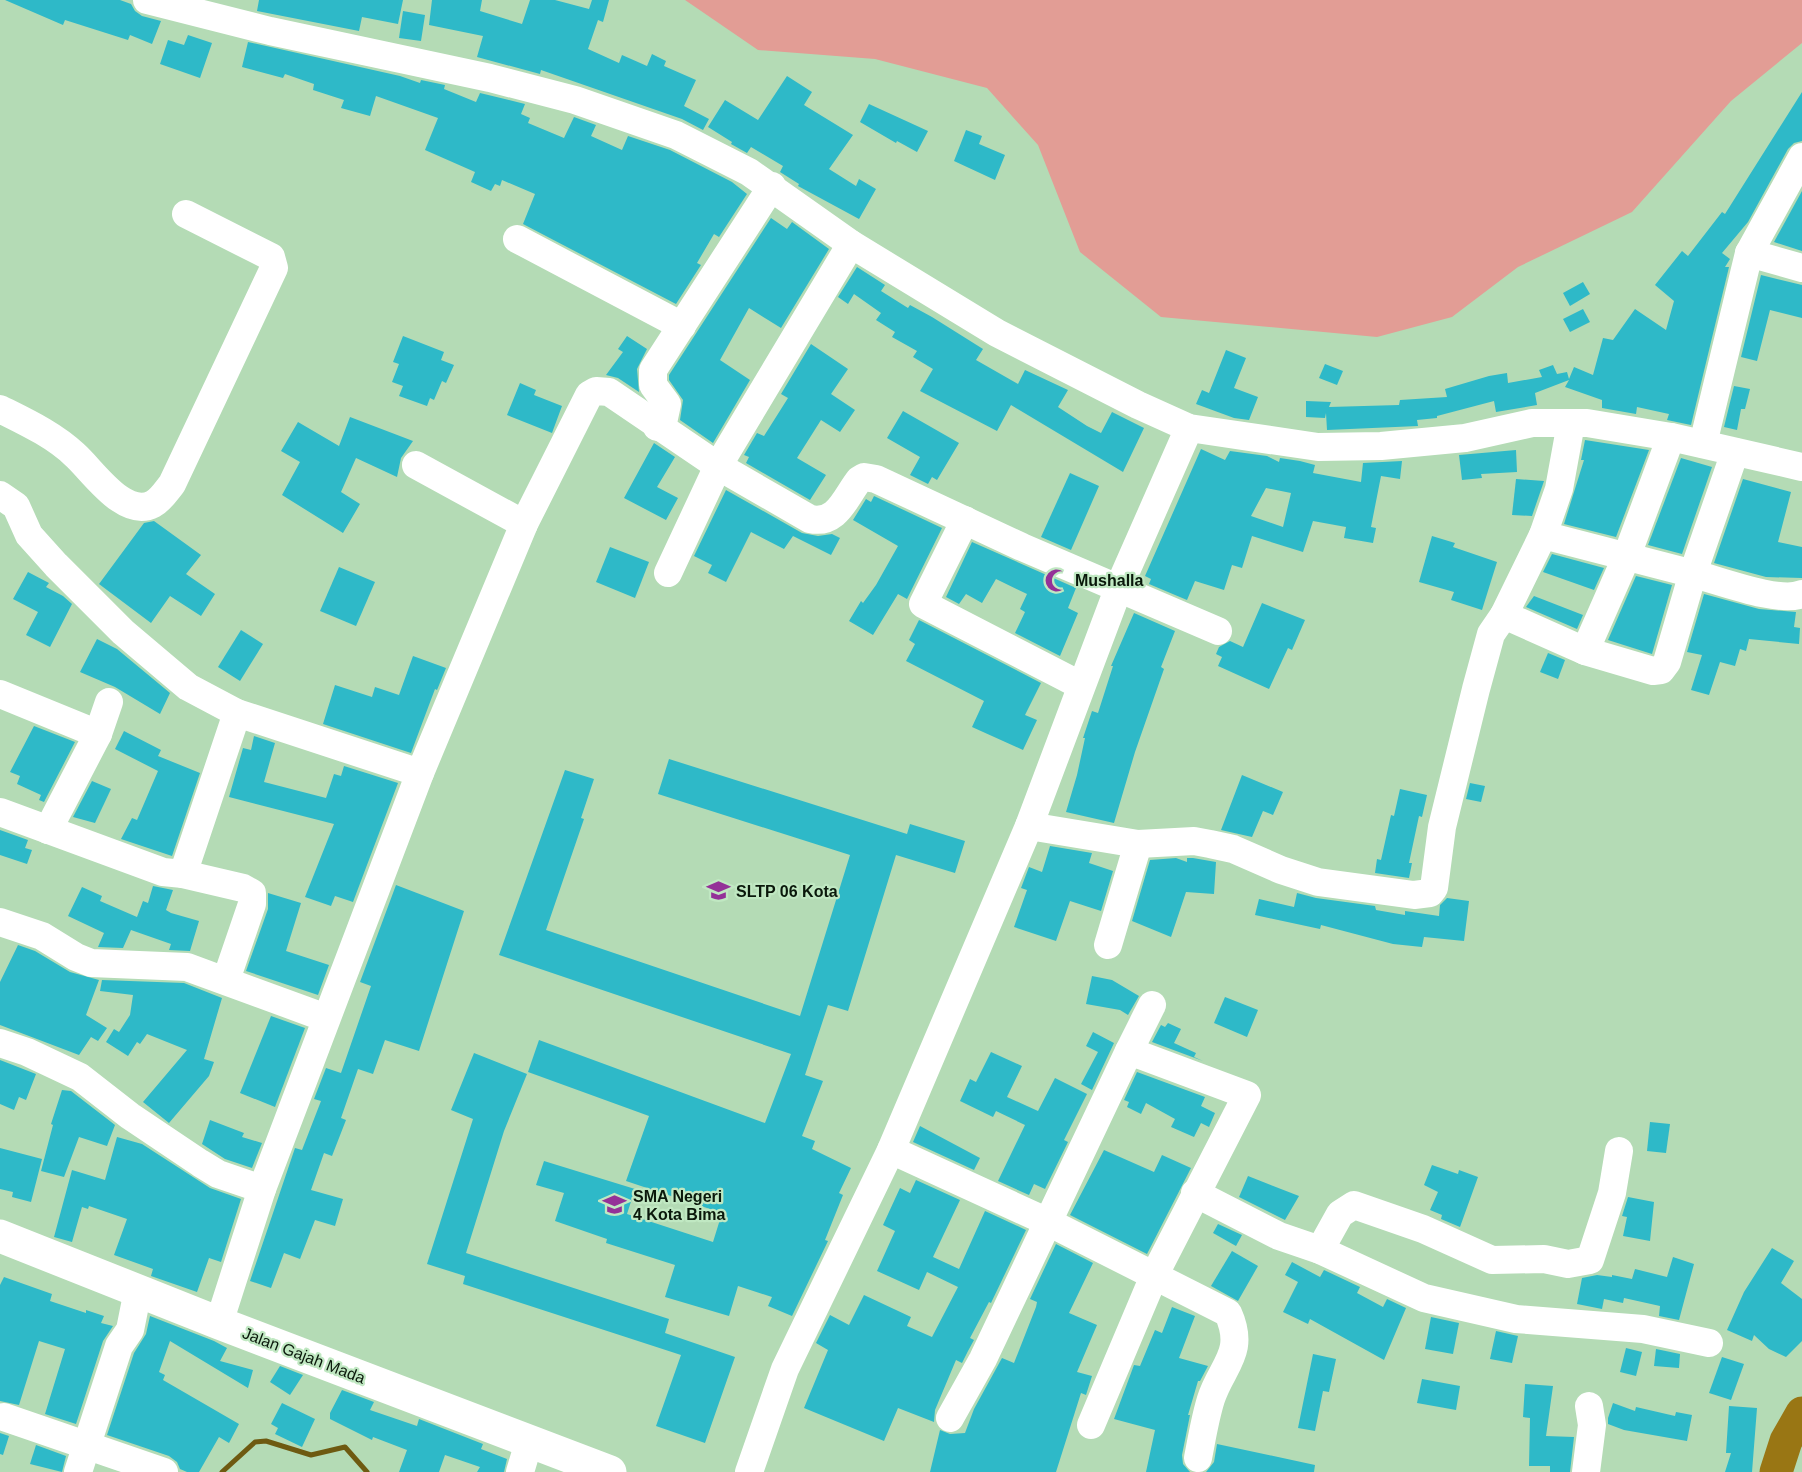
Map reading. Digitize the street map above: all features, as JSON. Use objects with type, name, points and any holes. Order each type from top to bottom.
[{"type":"main road","name":"Jalan Gajah Mada","points":[[0,1236],[219,1323],[524,1457],[610,1472]]},
{"type":"street","points":[[157,2],[490,78],[574,100],[676,135],[712,151],[772,186],[851,244],[997,333],[1138,405],[1190,428],[1318,447],[1413,443],[1465,438],[1532,423],[1571,423],[1671,437],[1802,467]]},
{"type":"street","points":[[1703,444],[1749,253],[1802,157]]},
{"type":"street","points":[[657,427],[664,418],[667,404],[653,385],[653,370],[772,186]]},
{"type":"street","points":[[0,409],[34,426],[75,455],[104,486],[118,497],[143,506],[156,502],[172,484],[274,268],[271,257],[186,214]]},
{"type":"street","points":[[517,239],[682,326]]},
{"type":"street","points":[[668,573],[718,466],[851,244]]},
{"type":"street","points":[[1749,253],[1802,268]]},
{"type":"street","points":[[219,1323],[262,1189],[420,773],[524,524],[589,395],[596,391],[606,391],[718,466],[810,519],[820,521],[833,516],[854,486],[864,477],[876,479],[1218,631]]},
{"type":"street","points":[[1029,826],[1138,844],[1194,842],[1210,844],[1233,849],[1281,870],[1318,882],[1414,895],[1430,893],[1434,888],[1442,827],[1491,634],[1504,615],[1543,535],[1559,489],[1571,423]]},
{"type":"street","points":[[749,1472],[785,1369],[891,1150],[1029,826],[1080,685],[1119,587],[1190,428]]},
{"type":"street","points":[[1586,651],[1626,558],[1671,437]]},
{"type":"street","points":[[1504,615],[1586,651],[1653,671],[1661,670],[1667,662],[1693,573],[1735,452]]},
{"type":"street","points":[[416,465],[524,524]]},
{"type":"street","points":[[0,495],[16,506],[36,543],[123,632],[188,687],[237,713],[420,773]]},
{"type":"street","points":[[965,520],[922,604],[1080,685]]},
{"type":"street","points":[[1543,535],[1626,558],[1693,573],[1731,586],[1789,597],[1802,594]]},
{"type":"street","points":[[0,694],[98,734]]},
{"type":"street","points":[[48,830],[98,734],[109,702]]},
{"type":"street","points":[[183,874],[237,713]]},
{"type":"street","points":[[0,812],[163,872],[183,874],[243,888],[252,893],[252,904],[226,980]]},
{"type":"street","points":[[1108,945],[1138,844]]},
{"type":"street","points":[[0,922],[42,936],[76,957],[91,963],[187,967],[326,1018]]},
{"type":"street","points":[[950,1418],[982,1359],[1152,1005]]},
{"type":"street","points":[[0,1043],[27,1052],[80,1077],[130,1116],[200,1163],[219,1174],[262,1189]]},
{"type":"street","points":[[1090,1425],[1154,1276],[1247,1095],[1129,1052]]},
{"type":"street","points":[[891,1150],[1048,1222],[1228,1313],[1236,1330],[1226,1372],[1211,1398],[1198,1458]]},
{"type":"street","points":[[1320,1250],[1340,1214],[1354,1205],[1423,1230],[1492,1260],[1544,1259],[1568,1264],[1590,1260],[1612,1192],[1618,1151]]},
{"type":"street","points":[[1195,1193],[1279,1236],[1320,1250],[1424,1298],[1516,1319],[1643,1329],[1709,1343]]},
{"type":"street","points":[[82,1459],[119,1346],[130,1330],[138,1290]]},
{"type":"street","points":[[1586,1472],[1592,1425],[1589,1406]]},
{"type":"street","points":[[3,1416],[82,1459],[164,1472]]},
{"type":"shaded area","points":[[685,0],[1802,0],[1802,43],[1731,101],[1632,212],[1518,267],[1452,317],[1377,337],[1161,317],[1080,252],[1038,145],[987,88],[875,59],[758,50]]},
{"type":"building","points":[[5,0],[120,0],[131,4],[142,16],[161,21],[152,44],[130,35],[128,40],[65,20],[63,25]]},
{"type":"building","points":[[259,0],[403,0],[398,24],[362,17],[359,31],[257,11]]},
{"type":"building","points":[[432,0],[482,0],[480,11],[522,24],[530,0],[555,0],[589,9],[592,0],[609,0],[603,22],[598,20],[588,49],[619,63],[622,55],[647,66],[652,54],[666,61],[664,66],[696,80],[684,106],[709,119],[703,130],[682,119],[541,70],[540,74],[477,57],[483,36],[429,25]]},
{"type":"building","points":[[403,11],[425,15],[421,41],[399,38]]},
{"type":"building","points":[[188,35],[212,43],[200,78],[160,64],[168,40],[184,45]]},
{"type":"building","points":[[248,42],[400,76],[420,83],[421,80],[445,85],[444,89],[476,102],[480,93],[525,104],[521,114],[530,118],[528,123],[564,138],[574,117],[596,125],[591,136],[622,150],[628,136],[670,150],[732,182],[747,194],[719,237],[714,234],[697,263],[701,265],[676,304],[523,224],[535,194],[502,180],[500,186],[495,184],[491,191],[471,182],[475,172],[425,150],[438,118],[376,96],[370,116],[341,108],[344,100],[313,90],[314,84],[285,74],[283,78],[242,67]]},
{"type":"building","points":[[787,76],[812,92],[804,105],[853,135],[829,169],[856,186],[859,179],[876,189],[859,219],[798,186],[799,184],[780,172],[783,166],[751,147],[747,153],[708,127],[725,100],[758,120]]},
{"type":"building","points":[[1802,92],[1802,141],[1794,143],[1788,149],[1748,222],[1722,253],[1730,259],[1725,267],[1729,267],[1691,425],[1667,420],[1669,414],[1637,407],[1636,414],[1602,408],[1602,400],[1565,387],[1569,380],[1535,393],[1537,405],[1496,412],[1494,401],[1437,416],[1437,418],[1417,420],[1418,426],[1327,430],[1326,413],[1325,418],[1306,417],[1306,401],[1331,402],[1329,407],[1399,405],[1400,400],[1447,397],[1445,389],[1489,376],[1507,373],[1508,383],[1542,377],[1539,370],[1553,365],[1557,374],[1567,372],[1569,379],[1574,367],[1593,375],[1603,338],[1613,340],[1635,309],[1666,330],[1674,301],[1655,285],[1682,251],[1688,256],[1722,212],[1725,214]]},
{"type":"building","points":[[869,104],[928,131],[917,152],[897,141],[896,143],[860,122]]},
{"type":"building","points":[[966,130],[982,136],[979,144],[1005,155],[995,180],[954,161]]},
{"type":"building","points":[[1802,191],[1802,251],[1774,242]]},
{"type":"building","points":[[771,218],[787,229],[792,222],[829,249],[781,328],[749,308],[720,360],[750,380],[713,443],[680,420],[683,400],[669,380],[669,375]]},
{"type":"building","points":[[857,267],[885,285],[881,291],[908,308],[910,305],[932,317],[983,349],[976,360],[1018,384],[1025,370],[1068,390],[1058,407],[1087,426],[1101,433],[1112,412],[1144,428],[1123,472],[1011,405],[997,431],[920,391],[933,369],[913,357],[917,351],[892,337],[895,332],[876,320],[881,313],[854,294],[848,304],[838,297]]},
{"type":"building","points":[[1761,275],[1802,285],[1802,318],[1770,310],[1757,361],[1741,357]]},
{"type":"building","points":[[1583,282],[1590,294],[1570,306],[1563,293]]},
{"type":"building","points":[[1583,309],[1590,322],[1570,332],[1563,319]]},
{"type":"building","points":[[403,336],[444,352],[441,360],[454,365],[446,383],[442,381],[434,400],[430,398],[427,406],[399,396],[403,386],[392,382],[399,364],[393,362]]},
{"type":"building","points":[[627,336],[647,349],[637,369],[639,392],[618,378],[606,375],[623,352],[618,349]]},
{"type":"building","points":[[811,344],[848,369],[831,394],[855,410],[840,432],[821,420],[797,458],[826,475],[810,500],[746,463],[749,457],[744,455],[757,433],[764,436],[788,398],[781,394]]},
{"type":"building","points":[[1226,350],[1246,358],[1234,388],[1258,397],[1249,420],[1234,418],[1196,404],[1202,390],[1209,393]]},
{"type":"building","points":[[1325,364],[1343,371],[1337,385],[1319,378]]},
{"type":"building","points":[[520,383],[536,390],[534,395],[562,406],[552,433],[507,415]]},
{"type":"building","points":[[1734,386],[1750,389],[1745,409],[1741,409],[1737,430],[1724,427]]},
{"type":"building","points":[[903,411],[959,443],[937,480],[932,477],[928,484],[910,475],[920,457],[887,438]]},
{"type":"building","points":[[350,417],[413,441],[401,458],[397,477],[356,458],[341,492],[360,504],[343,533],[282,495],[300,462],[281,451],[298,422],[339,446]]},
{"type":"building","points":[[1585,440],[1649,450],[1616,537],[1564,524],[1584,460],[1581,460]]},
{"type":"building","points":[[654,443],[675,457],[657,487],[678,498],[666,520],[624,498]]},
{"type":"building","points":[[1201,449],[1225,460],[1230,451],[1267,456],[1279,462],[1280,458],[1300,461],[1315,465],[1313,473],[1361,482],[1363,463],[1402,461],[1400,479],[1381,476],[1371,527],[1376,528],[1373,543],[1344,538],[1346,527],[1313,521],[1303,552],[1252,536],[1242,568],[1232,565],[1224,590],[1195,581],[1187,600],[1149,584],[1151,579],[1145,576]],"holes":[[[1266,488],[1291,493],[1283,527],[1251,516]]]},
{"type":"building","points":[[1516,450],[1517,472],[1481,474],[1482,478],[1462,480],[1459,455]]},
{"type":"building","points":[[1681,458],[1712,467],[1682,554],[1648,545]]},
{"type":"building","points":[[1070,473],[1099,486],[1071,550],[1041,537]]},
{"type":"building","points":[[1516,479],[1544,481],[1532,516],[1512,515]]},
{"type":"building","points":[[1743,479],[1791,492],[1778,542],[1802,547],[1802,578],[1766,577],[1714,563]]},
{"type":"building","points":[[726,490],[802,533],[818,536],[832,534],[840,538],[831,555],[793,536],[784,549],[751,532],[726,582],[708,573],[712,565],[694,556]]},
{"type":"building","points":[[874,496],[942,528],[907,599],[898,594],[873,635],[849,621],[861,601],[863,603],[876,585],[898,546],[853,520],[866,499],[871,502]]},
{"type":"building","points":[[154,521],[201,555],[186,574],[215,594],[201,616],[170,596],[151,623],[99,584],[144,523]]},
{"type":"building","points":[[1432,536],[1455,543],[1453,547],[1497,562],[1482,610],[1451,600],[1454,592],[1419,582]]},
{"type":"building","points":[[972,542],[1076,588],[1068,608],[1078,613],[1060,656],[1015,633],[1025,612],[1020,609],[1027,594],[996,579],[982,603],[966,594],[959,604],[946,597]]},
{"type":"building","points":[[610,547],[649,562],[635,598],[596,582]]},
{"type":"building","points":[[1552,554],[1604,568],[1594,590],[1543,572]]},
{"type":"building","points":[[339,567],[375,582],[356,626],[320,611]]},
{"type":"building","points":[[28,572],[49,583],[46,587],[72,604],[50,647],[26,635],[38,612],[13,599]]},
{"type":"building","points":[[1636,576],[1672,585],[1652,654],[1608,640]]},
{"type":"building","points":[[1704,594],[1759,609],[1796,612],[1794,627],[1800,628],[1799,644],[1749,639],[1746,651],[1740,649],[1735,666],[1720,662],[1709,695],[1691,690],[1702,655],[1687,652]]},
{"type":"building","points":[[1534,596],[1583,615],[1577,629],[1526,607]]},
{"type":"building","points":[[1262,603],[1305,620],[1292,650],[1288,648],[1269,689],[1218,666],[1222,657],[1216,654],[1219,647],[1230,641],[1243,647]]},
{"type":"building","points":[[1134,613],[1175,631],[1161,667],[1164,669],[1135,752],[1114,823],[1066,812],[1077,775],[1085,738],[1083,738],[1092,711],[1098,713],[1113,666],[1111,666]]},
{"type":"building","points":[[919,620],[1041,683],[1025,715],[1037,720],[1023,750],[972,727],[984,701],[906,661],[915,644],[909,640]]},
{"type":"building","points":[[241,630],[263,644],[240,681],[218,667]]},
{"type":"building","points":[[97,639],[117,649],[170,693],[160,714],[115,687],[80,672]]},
{"type":"building","points":[[1548,653],[1565,660],[1558,679],[1540,672]]},
{"type":"building","points":[[413,656],[446,668],[437,690],[435,689],[411,753],[323,724],[335,685],[372,697],[375,687],[399,695]]},
{"type":"building","points":[[34,726],[75,742],[44,802],[39,800],[41,795],[17,784],[20,776],[10,772]]},
{"type":"building","points":[[124,731],[161,750],[158,756],[200,773],[172,856],[121,839],[132,818],[137,820],[158,771],[115,749]]},
{"type":"building","points":[[254,736],[275,743],[264,782],[326,798],[334,774],[341,776],[344,766],[398,783],[353,902],[335,896],[331,906],[305,897],[334,824],[229,797],[243,748],[251,750]]},
{"type":"building","points":[[669,759],[907,834],[910,824],[965,841],[955,873],[896,855],[848,1011],[828,1005],[805,1075],[823,1081],[802,1136],[815,1141],[812,1149],[851,1168],[839,1193],[843,1195],[825,1240],[828,1241],[792,1316],[768,1306],[772,1297],[738,1286],[729,1316],[665,1297],[675,1265],[606,1243],[607,1239],[555,1221],[564,1193],[536,1185],[544,1161],[635,1189],[627,1214],[713,1242],[722,1213],[626,1181],[649,1116],[528,1072],[539,1040],[765,1123],[791,1054],[499,955],[565,770],[594,779],[581,818],[584,819],[546,930],[800,1016],[850,855],[658,794]]},
{"type":"building","points":[[1242,775],[1283,792],[1273,815],[1263,811],[1252,837],[1221,830]]},
{"type":"building","points":[[92,781],[111,789],[95,823],[73,817]]},
{"type":"building","points":[[1470,783],[1485,786],[1481,802],[1466,799]]},
{"type":"building","points":[[1400,789],[1427,795],[1422,817],[1419,816],[1409,863],[1412,863],[1409,878],[1375,873],[1377,859],[1381,860],[1391,815],[1394,816]]},
{"type":"building","points":[[0,830],[28,840],[25,848],[32,850],[27,864],[0,855]]},
{"type":"building","points":[[1050,846],[1092,853],[1089,863],[1113,871],[1101,911],[1070,901],[1056,941],[1014,927],[1027,890],[1021,888],[1029,867],[1042,872]]},
{"type":"building","points":[[1176,858],[1187,862],[1187,858],[1193,858],[1216,862],[1214,894],[1186,892],[1171,937],[1132,921],[1150,860]]},
{"type":"building","points":[[396,885],[464,911],[419,1051],[385,1040],[373,1074],[358,1069],[341,1118],[346,1120],[332,1156],[324,1153],[311,1190],[343,1199],[335,1226],[315,1220],[300,1259],[284,1253],[271,1288],[250,1281],[295,1148],[302,1150],[321,1101],[314,1099],[326,1068],[341,1073],[371,986],[360,982]]},
{"type":"building","points":[[153,886],[173,890],[166,910],[199,921],[190,951],[169,950],[171,944],[131,930],[123,948],[98,947],[104,933],[68,916],[82,887],[102,896],[100,901],[137,917],[143,901],[148,903]]},
{"type":"building","points":[[268,893],[301,903],[286,951],[329,965],[318,995],[246,971],[268,909]]},
{"type":"building","points":[[1297,893],[1316,898],[1375,906],[1376,910],[1405,915],[1405,911],[1439,916],[1440,905],[1447,898],[1469,901],[1464,941],[1424,937],[1422,947],[1393,944],[1321,925],[1320,929],[1255,915],[1259,899],[1294,907]]},
{"type":"building","points":[[18,945],[35,951],[70,972],[99,980],[86,1015],[107,1028],[98,1041],[91,1037],[79,1055],[0,1025],[0,982]]},
{"type":"building","points":[[1092,976],[1112,980],[1139,996],[1128,1015],[1120,1010],[1086,1004]]},
{"type":"building","points":[[102,980],[184,983],[222,998],[204,1059],[214,1062],[209,1076],[169,1123],[143,1102],[187,1050],[147,1034],[140,1044],[137,1042],[128,1056],[106,1042],[114,1029],[119,1032],[130,1015],[133,995],[100,991]]},
{"type":"building","points":[[1225,997],[1258,1010],[1247,1037],[1214,1023]]},
{"type":"building","points":[[271,1016],[305,1028],[275,1107],[240,1093]]},
{"type":"building","points":[[1168,1023],[1181,1029],[1174,1043],[1196,1053],[1194,1057],[1203,1061],[1152,1042],[1161,1025],[1165,1027]]},
{"type":"building","points":[[1093,1032],[1114,1043],[1092,1090],[1081,1084],[1098,1052],[1086,1046]]},
{"type":"building","points":[[991,1052],[1022,1066],[1007,1097],[1038,1111],[1055,1078],[1087,1094],[1064,1140],[1068,1142],[1045,1189],[1034,1184],[1029,1195],[998,1181],[1025,1125],[996,1111],[993,1117],[960,1101],[970,1079],[976,1082]]},
{"type":"building","points":[[474,1053],[527,1074],[504,1131],[466,1253],[669,1319],[665,1333],[735,1357],[705,1443],[656,1426],[681,1355],[463,1284],[465,1276],[427,1264],[473,1119],[451,1110]]},
{"type":"building","points":[[0,1060],[36,1074],[26,1100],[19,1097],[14,1110],[0,1104]]},
{"type":"building","points":[[1137,1072],[1205,1097],[1201,1106],[1215,1113],[1209,1127],[1201,1123],[1194,1137],[1171,1127],[1175,1119],[1146,1103],[1141,1114],[1127,1107],[1129,1102],[1124,1100]]},
{"type":"building","points":[[62,1090],[71,1091],[115,1125],[107,1146],[79,1137],[64,1177],[41,1171],[53,1125],[51,1124]]},
{"type":"building","points":[[210,1120],[244,1133],[242,1137],[262,1143],[252,1168],[225,1159],[202,1144]]},
{"type":"building","points":[[1650,1122],[1670,1124],[1666,1153],[1647,1151]]},
{"type":"building","points":[[920,1126],[980,1158],[974,1170],[913,1142]]},
{"type":"building","points":[[117,1137],[142,1144],[210,1188],[241,1199],[221,1262],[209,1258],[197,1292],[151,1276],[153,1269],[114,1255],[127,1219],[89,1206],[88,1209],[82,1207],[72,1242],[54,1237],[72,1170],[105,1180]]},
{"type":"building","points":[[0,1148],[42,1159],[31,1202],[12,1197],[13,1192],[0,1189]]},
{"type":"building","points":[[1104,1150],[1154,1172],[1162,1155],[1191,1168],[1147,1254],[1070,1215]]},
{"type":"building","points":[[1432,1165],[1458,1174],[1459,1170],[1478,1177],[1460,1227],[1441,1219],[1442,1215],[1430,1210],[1438,1192],[1424,1185]]},
{"type":"building","points":[[1248,1176],[1299,1196],[1285,1220],[1239,1197]]},
{"type":"building","points":[[916,1180],[960,1200],[933,1257],[959,1269],[985,1211],[1026,1230],[991,1303],[989,1302],[970,1338],[974,1340],[962,1363],[956,1360],[935,1410],[934,1422],[898,1408],[884,1441],[804,1408],[828,1350],[816,1343],[830,1315],[849,1325],[864,1295],[911,1317],[907,1326],[932,1337],[958,1287],[927,1272],[919,1290],[877,1271],[895,1231],[883,1225],[900,1188],[910,1193]]},
{"type":"building","points":[[1628,1197],[1654,1202],[1650,1241],[1623,1236],[1627,1217],[1622,1216]]},
{"type":"building","points":[[1218,1224],[1242,1235],[1236,1246],[1213,1233]]},
{"type":"building","points":[[1056,1244],[1093,1263],[1069,1313],[1097,1325],[1077,1372],[1092,1376],[1086,1395],[1081,1393],[1056,1472],[930,1472],[940,1430],[950,1434],[965,1433],[974,1409],[1002,1358],[1014,1363],[1036,1307],[1037,1302],[1030,1299]]},
{"type":"building","points":[[1772,1248],[1794,1261],[1781,1283],[1802,1299],[1802,1341],[1786,1357],[1769,1349],[1754,1335],[1752,1341],[1727,1330],[1744,1292]]},
{"type":"building","points":[[1232,1251],[1258,1266],[1238,1301],[1211,1286]]},
{"type":"building","points":[[1673,1257],[1694,1264],[1679,1320],[1659,1316],[1660,1306],[1624,1298],[1623,1303],[1604,1299],[1602,1309],[1577,1304],[1582,1278],[1597,1275],[1612,1277],[1612,1275],[1632,1279],[1635,1269],[1667,1277]]},
{"type":"building","points":[[1292,1262],[1320,1277],[1324,1270],[1360,1287],[1357,1293],[1383,1307],[1387,1299],[1406,1308],[1384,1360],[1310,1319],[1308,1324],[1283,1312],[1298,1282],[1285,1275]]},
{"type":"building","points":[[4,1277],[52,1294],[50,1301],[86,1313],[86,1310],[104,1316],[101,1323],[113,1326],[103,1341],[76,1424],[45,1414],[65,1349],[39,1341],[19,1405],[0,1401],[0,1285]]},
{"type":"building","points":[[1172,1307],[1195,1316],[1179,1358],[1208,1366],[1198,1381],[1188,1415],[1190,1415],[1182,1455],[1183,1464],[1190,1472],[1146,1472],[1155,1430],[1114,1419],[1134,1365],[1140,1366],[1155,1330],[1162,1333]]},
{"type":"building","points":[[150,1316],[214,1341],[227,1348],[220,1361],[253,1370],[248,1388],[170,1341],[159,1372],[165,1375],[163,1380],[239,1424],[229,1443],[219,1437],[199,1472],[187,1472],[180,1469],[177,1462],[169,1456],[107,1435],[134,1353],[146,1334]]},
{"type":"building","points":[[1431,1317],[1459,1323],[1453,1354],[1425,1349]]},
{"type":"building","points":[[1496,1331],[1518,1336],[1512,1363],[1490,1359]]},
{"type":"building","points":[[1626,1348],[1642,1352],[1636,1376],[1620,1372]]},
{"type":"building","points":[[1656,1349],[1680,1354],[1679,1368],[1654,1366]]},
{"type":"building","points":[[1313,1354],[1336,1359],[1329,1392],[1323,1391],[1315,1431],[1298,1428]]},
{"type":"building","points":[[1722,1357],[1744,1364],[1731,1400],[1709,1393]]},
{"type":"building","points":[[280,1366],[303,1375],[290,1395],[270,1382]]},
{"type":"building","points":[[1422,1379],[1460,1386],[1456,1410],[1417,1403]]},
{"type":"building","points":[[1525,1384],[1553,1386],[1546,1436],[1574,1437],[1570,1472],[1550,1472],[1550,1466],[1529,1466],[1530,1418],[1523,1417]]},
{"type":"building","points":[[342,1390],[374,1402],[370,1410],[417,1426],[419,1419],[483,1444],[481,1449],[507,1459],[504,1472],[477,1472],[480,1467],[445,1455],[439,1472],[399,1472],[407,1450],[373,1437],[372,1440],[330,1419],[330,1413]]},
{"type":"building","points":[[282,1403],[315,1419],[302,1447],[275,1434],[278,1428],[271,1424]]},
{"type":"building","points":[[1613,1403],[1635,1411],[1636,1407],[1675,1416],[1676,1412],[1692,1415],[1687,1441],[1624,1430],[1608,1424]]},
{"type":"building","points":[[1729,1406],[1757,1408],[1752,1472],[1725,1472],[1731,1453],[1726,1453]]},
{"type":"building","points":[[0,1433],[9,1436],[3,1455],[0,1454]]},
{"type":"building","points":[[1217,1444],[1315,1465],[1314,1472],[1206,1472],[1214,1462]]},
{"type":"building","points":[[36,1445],[66,1456],[62,1472],[30,1464]]},
{"type":"waterway","points":[[1776,1472],[1786,1441],[1802,1413]]},
{"type":"waterway","points":[[222,1472],[255,1442],[266,1441],[311,1455],[345,1447],[367,1472]]},
{"type":"place","name":"Mushalla","points":[[1057,580]]},
{"type":"place","name":"SLTP 06 Kota","points":[[718,891]]},
{"type":"place","name":"SMA Negeri 4 Kota Bima","points":[[615,1205]]}]
